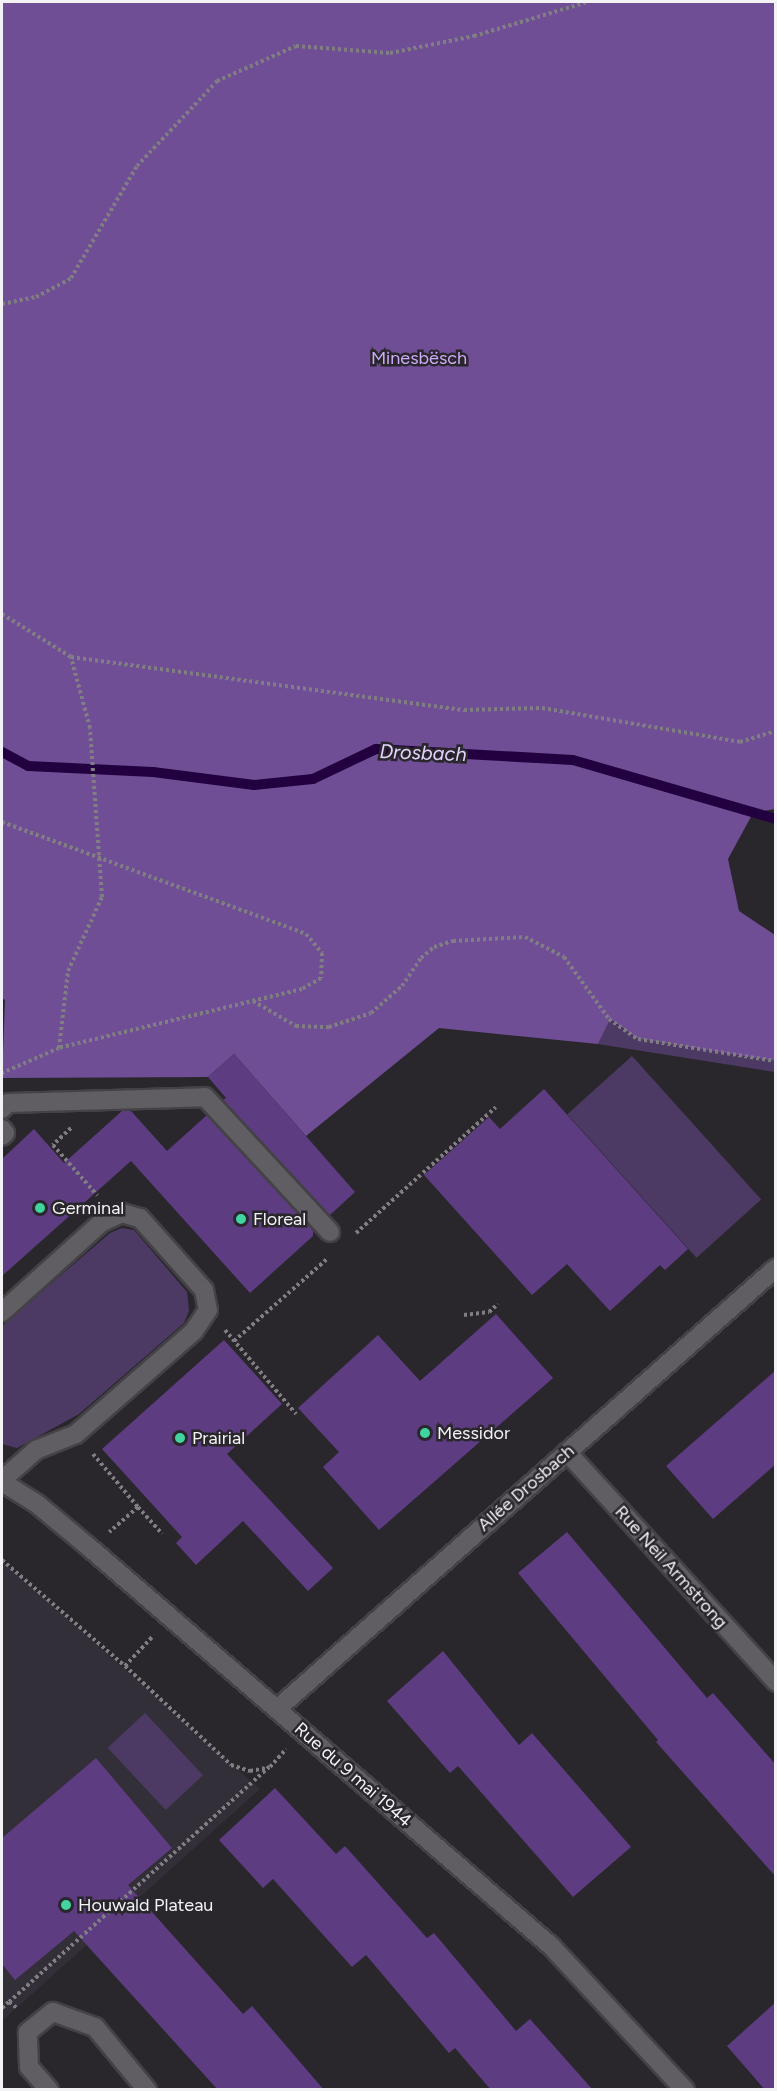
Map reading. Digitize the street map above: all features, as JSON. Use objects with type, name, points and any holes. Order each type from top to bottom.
[{"type":"street","points":[[4,1103],[205,1097],[330,1232]]},
{"type":"street","points":[[2,1129],[5,1133],[2,1136]]},
{"type":"street","points":[[2,1312],[102,1222],[122,1213],[141,1218],[204,1290],[208,1310],[194,1331],[76,1434],[36,1450],[2,1481]]},
{"type":"street","name":"Allée Drosbach","points":[[276,1709],[776,1268]]},
{"type":"street","name":"Rue Neil Armstrong","points":[[567,1452],[776,1682]]},
{"type":"street","name":"Rue du 9 mai 1944","points":[[2,1481],[36,1503],[90,1548],[551,1946],[685,2090]]},
{"type":"street","points":[[49,2090],[29,2067],[28,2032],[53,2012],[95,2027],[147,2090]]},
{"type":"path","points":[[2,304],[36,297],[71,278],[136,166],[217,81],[296,46],[390,53],[474,36],[587,2]]},
{"type":"path","points":[[2,614],[71,657],[464,710],[542,708],[740,742],[776,731]]},
{"type":"path","points":[[58,1048],[68,971],[102,897],[90,728],[71,657]]},
{"type":"path","points":[[2,822],[306,934],[322,953],[321,978],[302,989],[58,1048],[2,1073]]},
{"type":"path","points":[[253,1001],[296,1026],[329,1027],[371,1013],[402,986],[421,958],[434,947],[453,941],[525,937],[564,957],[609,1019],[638,1039],[776,1061]]},
{"type":"path","points":[[104,1100],[53,1145],[114,1216]]},
{"type":"path","points":[[348,1240],[496,1107]]},
{"type":"path","points":[[234,1341],[330,1255]]},
{"type":"path","points":[[464,1315],[489,1312],[498,1304]]},
{"type":"path","points":[[208,1310],[296,1414]]},
{"type":"path","points":[[76,1434],[162,1534]]},
{"type":"path","points":[[90,1548],[138,1507]]},
{"type":"path","points":[[2,1560],[125,1666],[231,1765],[250,1771],[270,1767]]},
{"type":"path","points":[[125,1666],[155,1634]]},
{"type":"path","points":[[9,2002],[270,1767],[302,1731]]},
{"type":"shaded area","points":[[609,1019],[638,1039],[775,1061],[775,1072],[598,1044]]},
{"type":"shaded area","points":[[632,1056],[761,1199],[696,1258],[567,1114]]},
{"type":"shaded area","points":[[122,1228],[134,1230],[187,1292],[189,1311],[184,1323],[79,1414],[17,1448],[2,1444],[2,1326],[110,1233]]},
{"type":"shaded area","name":"Houwald Plateau","points":[[2,1561],[260,1789],[2,2021]]},
{"type":"shaded area","points":[[145,1713],[203,1775],[166,1810],[108,1748]]},
{"type":"green space","name":"Minesbësch","points":[[2,2],[775,2],[775,809],[753,813],[728,859],[739,911],[775,935],[775,1061],[638,1039],[610,1019],[598,1044],[439,1028],[306,1136],[234,1054],[208,1077],[2,1078],[5,1000],[2,998]]},
{"type":"building","points":[[234,1054],[355,1192],[330,1215],[223,1100],[226,1098],[208,1077]]},
{"type":"building","points":[[544,1089],[688,1249],[665,1270],[660,1265],[610,1311],[567,1264],[532,1295],[424,1175],[489,1117],[500,1129]]},
{"type":"building","points":[[122,1111],[131,1111],[167,1151],[207,1115],[313,1230],[313,1236],[250,1293],[131,1161],[2,1276],[2,1159],[34,1129],[64,1163]]},
{"type":"building","name":"Messidor","points":[[496,1314],[553,1378],[379,1530],[323,1467],[339,1452],[298,1408],[378,1335],[420,1381]]},
{"type":"building","name":"Prairial","points":[[224,1340],[282,1404],[227,1454],[333,1568],[308,1591],[243,1521],[196,1565],[176,1543],[182,1537],[102,1449]]},
{"type":"building","points":[[776,1370],[776,1464],[713,1519],[666,1466]]},
{"type":"building","points":[[567,1532],[707,1698],[713,1693],[776,1765],[776,1877],[656,1742],[658,1740],[518,1573]]},
{"type":"building","points":[[443,1651],[519,1745],[532,1733],[631,1847],[573,1897],[458,1766],[450,1773],[387,1701]]},
{"type":"building","points":[[96,1758],[172,1848],[128,1885],[243,2014],[252,2006],[324,2090],[218,2090],[74,1931],[15,1980],[2,1964],[2,1838]]},
{"type":"building","points":[[275,1788],[336,1854],[345,1846],[427,1938],[434,1933],[516,2031],[530,2019],[593,2090],[491,2090],[455,2048],[449,2053],[366,1955],[352,1967],[273,1879],[263,1888],[219,1840]]},
{"type":"building","points":[[776,2002],[776,2090],[765,2090],[727,2046]]},
{"type":"waterway","name":"Drosbach","points":[[2,752],[28,766],[153,772],[254,785],[313,779],[376,749],[573,760],[776,819]]},
{"type":"place","name":"Germinal","points":[[40,1208]]},
{"type":"place","name":"Floreal","points":[[241,1219]]},
{"type":"place","name":"Messidor","points":[[425,1433]]},
{"type":"place","name":"Prairial","points":[[180,1438]]},
{"type":"place","name":"Houwald Plateau","points":[[66,1905]]}]
